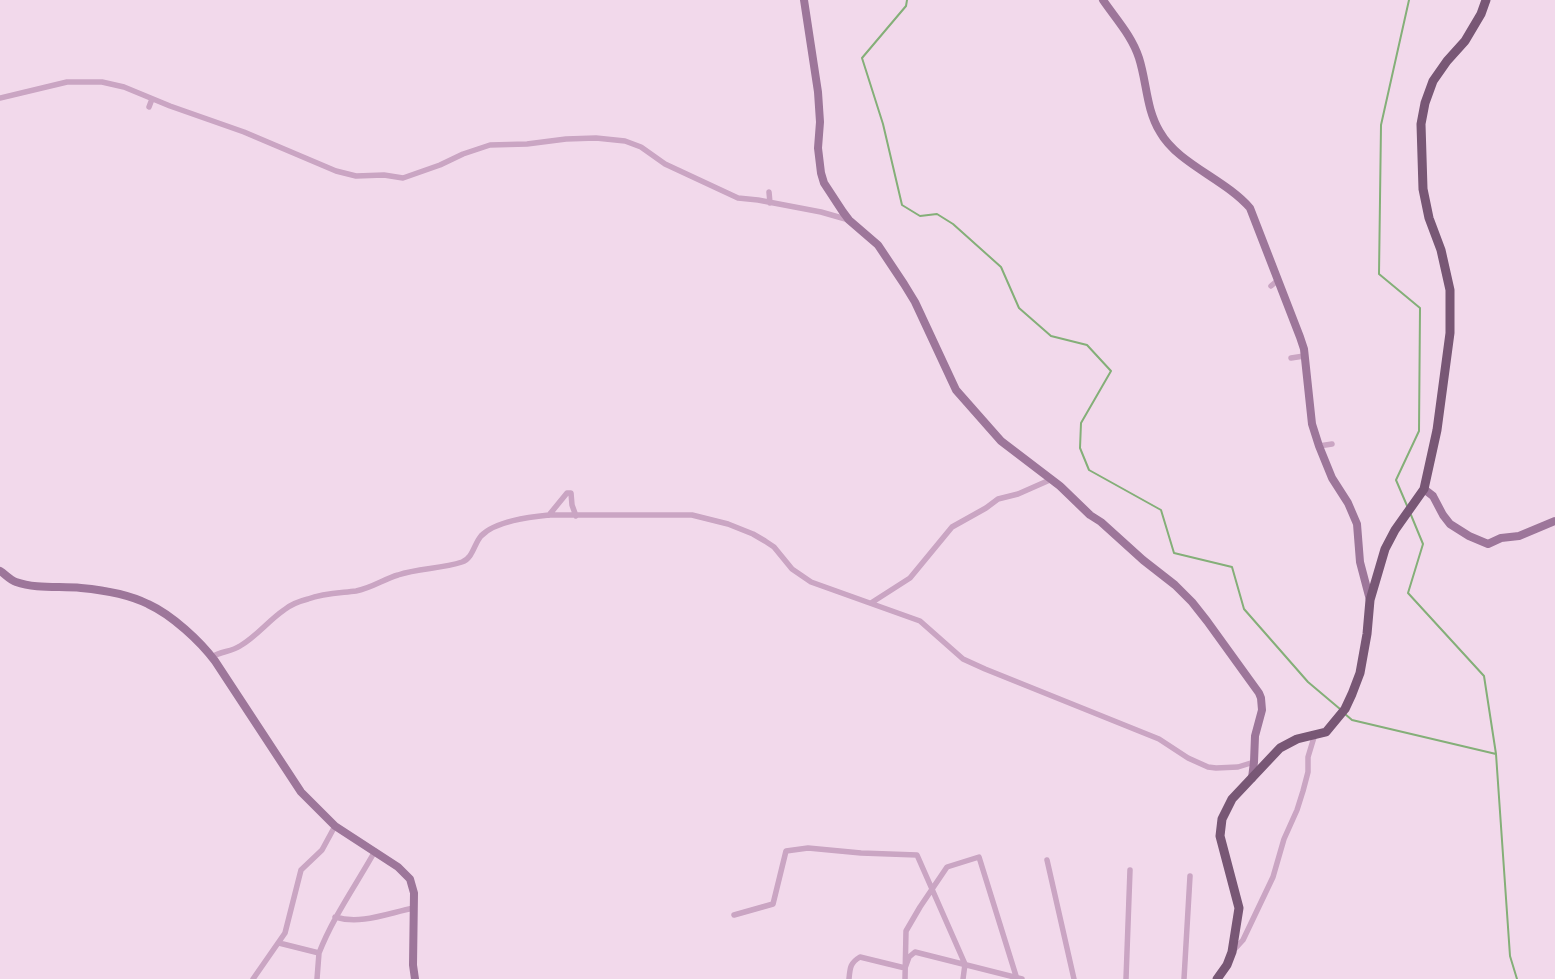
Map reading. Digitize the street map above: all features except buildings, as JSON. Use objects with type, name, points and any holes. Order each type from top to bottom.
[{"type":"main road","points":[[804,0],[818,92],[820,122],[818,148],[821,173],[829,192],[849,220],[878,245],[912,296],[956,390],[1001,441],[1072,496],[1090,515],[1101,522],[1143,560],[1175,585],[1192,602],[1244,671],[1259,693],[1263,704],[1255,736],[1252,778]]},
{"type":"main road","points":[[1103,0],[1126,30],[1139,58],[1150,112],[1160,133],[1171,148],[1242,199],[1250,208],[1300,337],[1312,424],[1332,478],[1348,503],[1357,524],[1360,562],[1370,600]]},
{"type":"main road","points":[[1217,979],[1228,965],[1239,908],[1220,836],[1222,819],[1232,799],[1280,748],[1297,739],[1326,732],[1345,709],[1360,673],[1367,634],[1370,600],[1384,549],[1424,490],[1437,430],[1450,333],[1450,290],[1443,258],[1429,218],[1424,189],[1421,124],[1425,103],[1433,81],[1447,61],[1465,41],[1481,14],[1486,0]]},
{"type":"main road","points":[[1424,490],[1433,496],[1450,524],[1469,536],[1488,544],[1500,538],[1519,536],[1555,521]]},
{"type":"main road","points":[[0,571],[15,582],[47,587],[96,590],[141,601],[154,607],[176,622],[200,643],[212,657],[295,785],[335,826],[398,867],[410,879],[414,889],[414,965],[416,979]]},
{"type":"street","points":[[0,98],[49,85],[77,81],[112,84],[244,132],[336,171],[356,176],[384,175],[403,178],[490,145],[596,138],[625,141],[641,148],[665,164],[738,198],[821,212],[849,220]]},
{"type":"street","points":[[149,107],[152,99]]},
{"type":"street","points":[[770,192],[770,203]]},
{"type":"street","points":[[1271,286],[1278,280]]},
{"type":"street","points":[[1291,358],[1304,356]]},
{"type":"street","points":[[1319,446],[1332,444]]},
{"type":"street","points":[[872,603],[910,578],[952,527],[998,499],[1018,494],[1052,480]]},
{"type":"street","points":[[549,515],[564,495],[571,493],[572,505],[576,516]]},
{"type":"street","points":[[212,657],[239,647],[256,635],[284,609],[301,601],[316,596],[369,588],[400,574],[463,562],[468,559],[479,539],[490,528],[521,519],[549,515],[692,514],[728,524],[765,541],[774,548],[792,569],[811,582],[920,621],[963,659],[1159,739],[1188,758],[1208,767],[1238,767],[1254,762]]},
{"type":"street","points":[[1232,952],[1243,940],[1274,877],[1274,870],[1284,839],[1303,792],[1308,772],[1308,758],[1315,734]]},
{"type":"street","points":[[253,979],[285,933],[299,874],[305,865],[322,850],[335,826]]},
{"type":"street","points":[[734,915],[773,904],[786,851],[808,848],[861,853],[917,855],[964,964],[964,979]]},
{"type":"street","points":[[317,979],[319,953],[327,931],[375,851]]},
{"type":"street","points":[[905,979],[906,931],[932,888],[947,867],[980,857],[1018,979]]},
{"type":"street","points":[[1047,860],[1074,979]]},
{"type":"street","points":[[1126,979],[1130,870]]},
{"type":"street","points":[[1184,979],[1190,876]]},
{"type":"street","points":[[335,917],[347,921],[362,920],[414,908]]},
{"type":"street","points":[[279,943],[319,953]]},
{"type":"street","points":[[905,968],[909,957],[914,952],[1018,979]]},
{"type":"street","points":[[850,979],[850,968],[853,961],[860,957],[905,968]]},
{"type":"waterway","points":[[907,0],[906,6],[862,58],[883,124],[902,205],[920,216],[937,214],[953,224],[1001,267],[1019,308],[1051,336],[1087,345],[1111,371],[1081,423],[1080,448],[1089,470],[1161,510],[1174,553],[1232,567],[1244,609],[1308,682],[1340,709]]},
{"type":"waterway","points":[[1408,508],[1396,480],[1419,431],[1420,308],[1379,274],[1381,125],[1409,0]]},
{"type":"waterway","points":[[1411,515],[1423,544],[1408,593],[1484,676],[1496,754]]},
{"type":"waterway","points":[[1345,714],[1352,720],[1496,754],[1510,956],[1517,979]]}]
